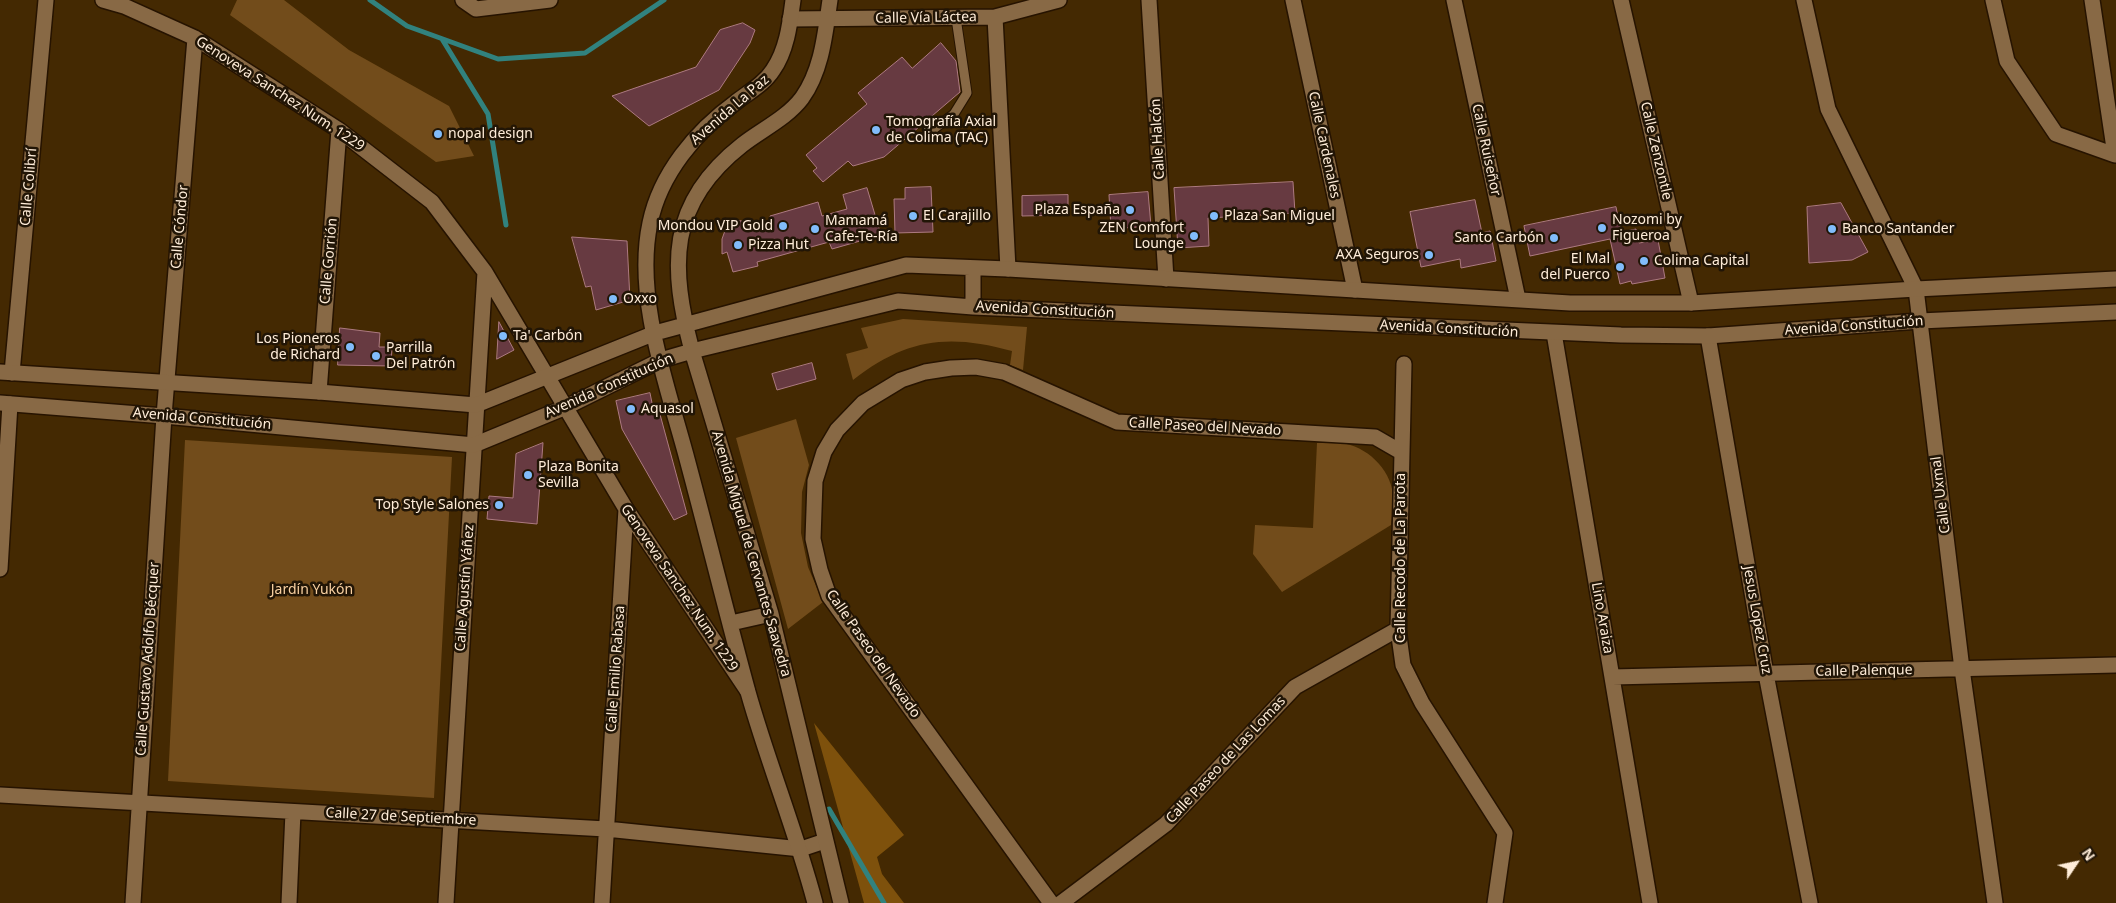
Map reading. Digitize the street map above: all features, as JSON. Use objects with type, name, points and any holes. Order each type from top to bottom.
[{"type":"street","name":"Calle Colibrí","points":[[6,373],[46,0]]},
{"type":"street","name":"Genoveva Sanchez Num. 1229","points":[[103,0],[124,6],[195,38],[339,130],[432,202],[485,272],[626,509],[749,694]]},
{"type":"street","points":[[463,0],[476,9],[550,0]]},
{"type":"street","name":"Avenida La Paz","points":[[655,333],[647,291],[646,249],[650,222],[665,179],[685,150],[710,123],[735,102],[758,87],[772,72],[782,55],[793,0]]},
{"type":"street","points":[[685,324],[678,280],[678,251],[684,221],[696,194],[715,169],[735,150],[782,117],[801,100],[813,80],[820,58],[830,0]]},
{"type":"street","name":"Calle Vía Láctea","points":[[790,19],[995,17],[1059,0]]},
{"type":"street","name":"Calle Halcón","points":[[1149,0],[1166,279]]},
{"type":"street","name":"Calle Cardenales","points":[[1293,0],[1355,290]]},
{"type":"street","name":"Calle Ruiseñor","points":[[1454,0],[1518,299]]},
{"type":"street","name":"Calle Zenzontle","points":[[1621,0],[1691,303]]},
{"type":"street","name":"Calle Uxmal","points":[[1804,0],[1828,108],[1916,289],[1962,669],[1995,903]]},
{"type":"street","points":[[1993,0],[2007,62],[2056,134],[2115,155],[2092,0]]},
{"type":"street","points":[[995,17],[1008,269]]},
{"type":"street","name":"Calle Cóndor","points":[[164,416],[195,38]]},
{"type":"street","name":"Calle Gorrión","points":[[319,392],[339,130]]},
{"type":"street","points":[[6,373],[319,392],[476,405],[655,333],[906,265],[1008,269],[1570,303],[1691,303],[2116,279]]},
{"type":"street","points":[[973,268],[973,306]]},
{"type":"street","name":"Calle Agustín Yáñez","points":[[446,903],[485,272]]},
{"type":"street","name":"Avenida Constitución","points":[[5,403],[474,445],[566,407],[661,360],[898,301],[1554,334],[1708,336],[1920,321],[2116,312]]},
{"type":"street","name":"Avenida Miguel de Cervantes Saavedra","points":[[685,324],[771,614],[841,903]]},
{"type":"street","points":[[655,333],[749,694],[801,849],[815,903]]},
{"type":"street","name":"Lino Araiza","points":[[1554,334],[1650,903]]},
{"type":"street","name":"Jesus Lopez Cruz","points":[[1708,336],[1766,674],[1810,903]]},
{"type":"street","name":"Calle Recodo de La Parota","points":[[1404,364],[1398,629],[1403,664],[1422,703],[1504,833],[1495,903]]},
{"type":"street","name":"Calle Paseo del Nevado","points":[[1050,903],[829,596],[820,570],[813,539],[813,506],[815,480],[824,452],[837,430],[863,403],[901,380],[925,372],[976,367],[1004,372],[1117,422],[1375,437],[1401,452]]},
{"type":"street","points":[[0,569],[5,403]]},
{"type":"street","name":"Calle Gustavo Adolfo Bécquer","points":[[133,903],[164,416]]},
{"type":"street","name":"Calle Emilio Rabasa","points":[[602,903],[626,509]]},
{"type":"street","points":[[731,623],[771,614]]},
{"type":"street","name":"Calle Paseo de Las Lomas","points":[[1061,903],[1166,824],[1295,687],[1398,629]]},
{"type":"street","name":"Calle Palenque","points":[[1612,677],[2116,666]]},
{"type":"street","name":"Calle 27 de Septiembre","points":[[0,795],[606,829],[801,849]]},
{"type":"street","points":[[289,903],[293,812]]},
{"type":"street","points":[[801,849],[825,841]]},
{"type":"lane","points":[[931,131],[954,114],[967,93],[956,18]]},
{"type":"green space","points":[[237,0],[284,0],[349,50],[449,106],[474,156],[436,162],[230,15]]},
{"type":"green space","points":[[903,319],[1027,327],[1023,370],[1010,365],[1012,351],[989,345],[947,341],[909,348],[872,366],[853,380],[846,354],[868,348],[861,328]]},
{"type":"green space","points":[[796,419],[809,465],[802,492],[801,533],[808,567],[823,602],[788,629],[736,438]]},
{"type":"green space","name":"Jardín Yukón","points":[[185,440],[452,457],[434,798],[168,781]]},
{"type":"green space","points":[[1317,443],[1350,445],[1368,454],[1382,467],[1391,484],[1393,494],[1391,525],[1282,592],[1253,554],[1255,525],[1313,528]]},
{"type":"shaded area","points":[[814,723],[904,835],[877,857],[882,874],[904,903],[864,903]]},
{"type":"building","points":[[743,23],[755,30],[750,43],[719,90],[649,126],[612,96],[696,67],[720,30]]},
{"type":"building","name":"Tomografía Axial de Colima (TAC)","points":[[941,43],[956,61],[960,92],[884,157],[853,166],[848,161],[823,182],[813,171],[817,168],[806,155],[867,104],[858,93],[902,57],[912,68]]},
{"type":"building","name":"Plaza San Miguel","points":[[1293,182],[1295,213],[1208,218],[1209,246],[1178,248],[1174,188]]},
{"type":"building","name":"El Carajillo","points":[[931,187],[933,232],[895,233],[894,199],[905,199],[905,188]]},
{"type":"building","points":[[867,188],[881,235],[832,249],[829,242],[757,262],[758,266],[733,272],[727,252],[722,254],[722,239],[732,219],[773,228],[770,216],[818,202],[822,216],[847,209],[843,195]]},
{"type":"building","name":"Plaza España","points":[[1148,192],[1151,226],[1111,229],[1109,195]]},
{"type":"building","points":[[1068,195],[1068,215],[1022,216],[1022,196]]},
{"type":"building","points":[[1475,200],[1482,233],[1490,231],[1496,261],[1461,268],[1460,259],[1421,267],[1410,212]]},
{"type":"building","name":"Banco Santander","points":[[1841,203],[1868,252],[1852,260],[1809,263],[1807,207]]},
{"type":"building","points":[[1616,207],[1621,232],[1636,229],[1639,243],[1658,240],[1665,278],[1632,284],[1631,281],[1620,284],[1610,239],[1530,256],[1524,226]]},
{"type":"building","points":[[572,237],[627,241],[630,300],[596,310],[591,286],[586,287]]},
{"type":"building","name":"Ta' Carbón","points":[[499,322],[514,350],[497,359]]},
{"type":"building","points":[[340,328],[380,333],[379,347],[392,347],[391,366],[338,365]]},
{"type":"building","points":[[812,363],[816,379],[777,390],[772,374]]},
{"type":"building","points":[[650,393],[653,408],[658,407],[687,514],[674,520],[622,429],[616,401]]},
{"type":"building","name":"Plaza Bonita Sevilla","points":[[543,443],[537,524],[487,519],[489,496],[513,498],[516,454]]},
{"type":"waterway","points":[[370,0],[407,26],[498,59],[585,53],[664,0]]},
{"type":"waterway","points":[[442,39],[488,114],[506,225]]},
{"type":"waterway","points":[[829,809],[884,903]]},
{"type":"place","name":"Tomografía Axial de Colima (TAC)","points":[[876,130]]},
{"type":"place","name":"nopal design","points":[[438,134]]},
{"type":"place","name":"Plaza España","points":[[1130,210]]},
{"type":"place","name":"El Carajillo","points":[[913,216]]},
{"type":"place","name":"Plaza San Miguel","points":[[1214,216]]},
{"type":"place","name":"Mondou VIP Gold","points":[[783,226]]},
{"type":"place","name":"Nozomi by Figueroa","points":[[1602,228]]},
{"type":"place","name":"Mamamá Cafe-Te-Ría","points":[[815,229]]},
{"type":"place","name":"Banco Santander","points":[[1832,229]]},
{"type":"place","name":"ZEN Comfort Lounge","points":[[1194,236]]},
{"type":"place","name":"Santo Carbón","points":[[1554,238]]},
{"type":"place","name":"Pizza Hut","points":[[738,245]]},
{"type":"place","name":"AXA Seguros","points":[[1429,255]]},
{"type":"place","name":"Colima Capital","points":[[1644,261]]},
{"type":"place","name":"El Mal del Puerco","points":[[1620,267]]},
{"type":"place","name":"Oxxo","points":[[613,299]]},
{"type":"place","name":"Ta' Carbón","points":[[503,336]]},
{"type":"place","name":"Los Pioneros de Richard","points":[[350,347]]},
{"type":"place","name":"Parrilla Del Patrón","points":[[376,356]]},
{"type":"place","name":"Aquasol","points":[[631,409]]},
{"type":"place","name":"Plaza Bonita Sevilla","points":[[528,475]]},
{"type":"place","name":"Top Style Salones","points":[[499,505]]}]
